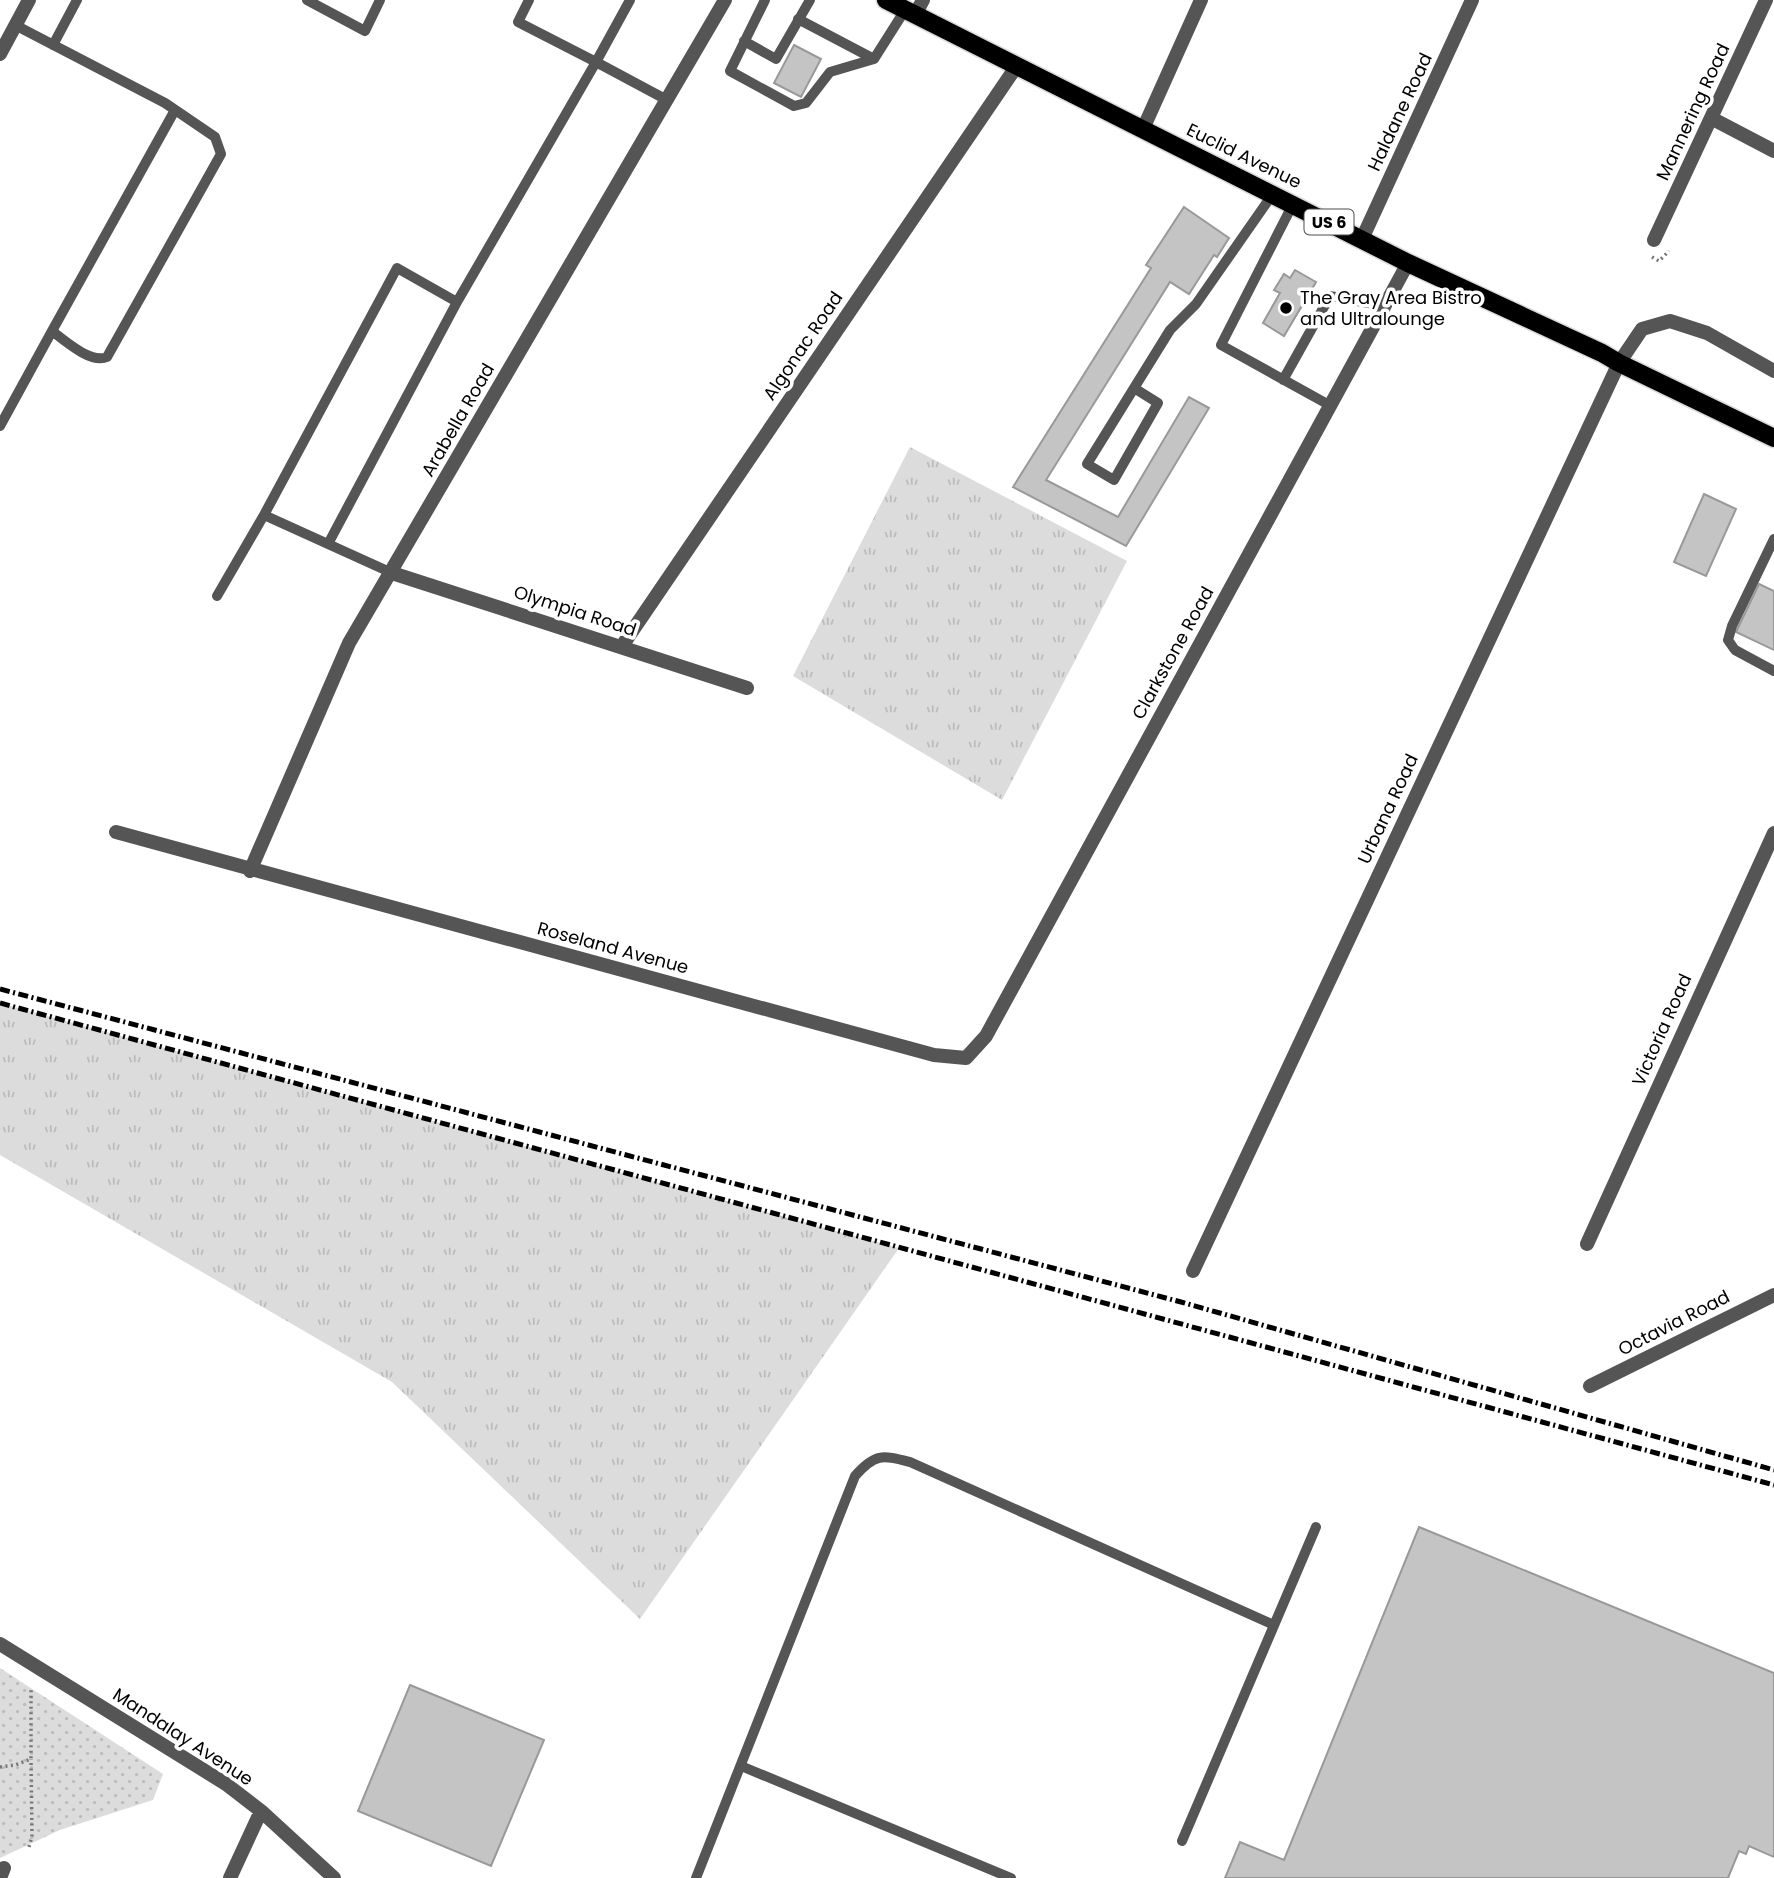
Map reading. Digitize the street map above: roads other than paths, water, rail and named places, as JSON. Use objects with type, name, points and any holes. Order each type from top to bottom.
[{"type":"main road","name":"Euclid Avenue","points":[[886,0],[914,9],[1016,67],[1408,263],[1602,353],[1774,438]]},
{"type":"street","points":[[0,54],[29,0]]},
{"type":"street","name":"Arabella Road","points":[[250,871],[349,643],[725,0]]},
{"type":"street","points":[[1143,130],[1201,0]]},
{"type":"street","name":"Haldane Road","points":[[1362,239],[1472,0]]},
{"type":"street","name":"Mannering Road","points":[[1654,240],[1766,0]]},
{"type":"street","name":"Algonac Road","points":[[622,646],[1016,67]]},
{"type":"street","points":[[1711,118],[1774,150]]},
{"type":"street","name":"Clarkstone Road","points":[[967,1058],[986,1036],[1408,263]]},
{"type":"street","name":"Urbana Road","points":[[1193,1271],[1619,363],[1642,329],[1670,321],[1707,333],[1774,370]]},
{"type":"street","name":"Olympia Road","points":[[392,573],[747,688]]},
{"type":"street","name":"Roseland Avenue","points":[[116,832],[250,871],[933,1055],[967,1058]]},
{"type":"street","name":"Victoria Road","points":[[1587,1244],[1774,832]]},
{"type":"street","name":"Octavia Road","points":[[1590,1386],[1774,1294]]},
{"type":"street","name":"Mandalay Avenue","points":[[0,1644],[226,1784],[261,1811],[334,1878]]},
{"type":"street","points":[[230,1878],[261,1811]]},
{"type":"lane","points":[[53,45],[77,0]]},
{"type":"lane","points":[[307,0],[365,31],[380,0]]},
{"type":"lane","points":[[529,0],[518,22],[667,100]]},
{"type":"lane","points":[[328,544],[457,302],[630,0]]},
{"type":"lane","points":[[765,0],[730,71],[794,106],[806,103],[830,72],[874,59],[914,9]]},
{"type":"lane","points":[[744,41],[776,59],[810,0]]},
{"type":"lane","points":[[798,19],[874,59]]},
{"type":"lane","points":[[15,25],[175,110],[215,137],[221,153],[107,357],[92,358],[52,331]]},
{"type":"lane","points":[[0,426],[175,110]]},
{"type":"lane","points":[[1134,388],[1158,403],[1114,480],[1087,464],[1134,388],[1170,330],[1196,304],[1272,195]]},
{"type":"lane","points":[[1293,204],[1221,345],[1331,406]]},
{"type":"lane","points":[[217,596],[264,516],[397,268],[457,302]]},
{"type":"lane","points":[[1283,380],[1330,296],[1384,306]]},
{"type":"lane","points":[[264,516],[392,573]]},
{"type":"lane","points":[[1774,539],[1728,640],[1735,650],[1774,671]]},
{"type":"lane","points":[[696,1878],[855,1476],[867,1463],[885,1456],[910,1462],[1274,1625]]},
{"type":"lane","points":[[1182,1841],[1316,1527]]},
{"type":"lane","points":[[741,1766],[1011,1878]]},
{"type":"railway","points":[[0,989],[1181,1302],[1774,1470]]},
{"type":"railway","points":[[0,1003],[1774,1485]]},
{"type":"place","name":"The Gray Area Bistro and Ultralounge","points":[[1286,308]]}]
